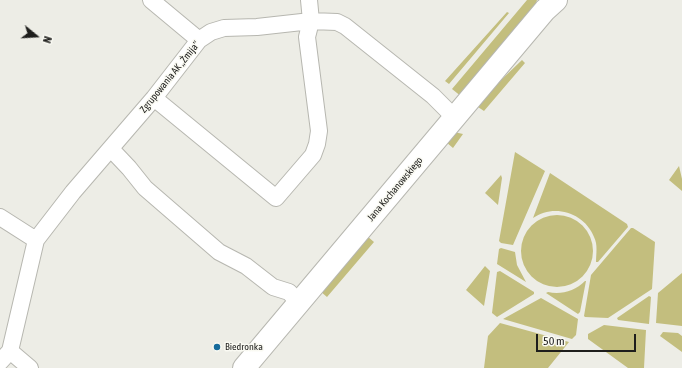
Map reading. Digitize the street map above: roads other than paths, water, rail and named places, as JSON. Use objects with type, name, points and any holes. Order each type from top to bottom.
[{"type":"street","points":[[151,0],[199,40]]},
{"type":"street","points":[[154,98],[276,198],[313,155],[317,144],[319,130],[307,37],[311,21],[309,0]]},
{"type":"street","name":"Jana Kochanowskiego","points":[[244,368],[551,3]]},
{"type":"street","name":"Zgrupowania AK „Żmija”","points":[[5,357],[36,240],[154,98],[199,40],[211,32],[224,28],[257,27],[311,21],[337,22],[345,26],[433,96],[455,118]]},
{"type":"street","points":[[111,149],[129,168],[144,188],[219,252],[246,266],[273,287],[288,292],[299,303]]},
{"type":"street","points":[[0,217],[36,240]]},
{"type":"street","points":[[5,357],[30,368]]},
{"type":"place","name":"Biedronka","points":[[217,347]]}]
